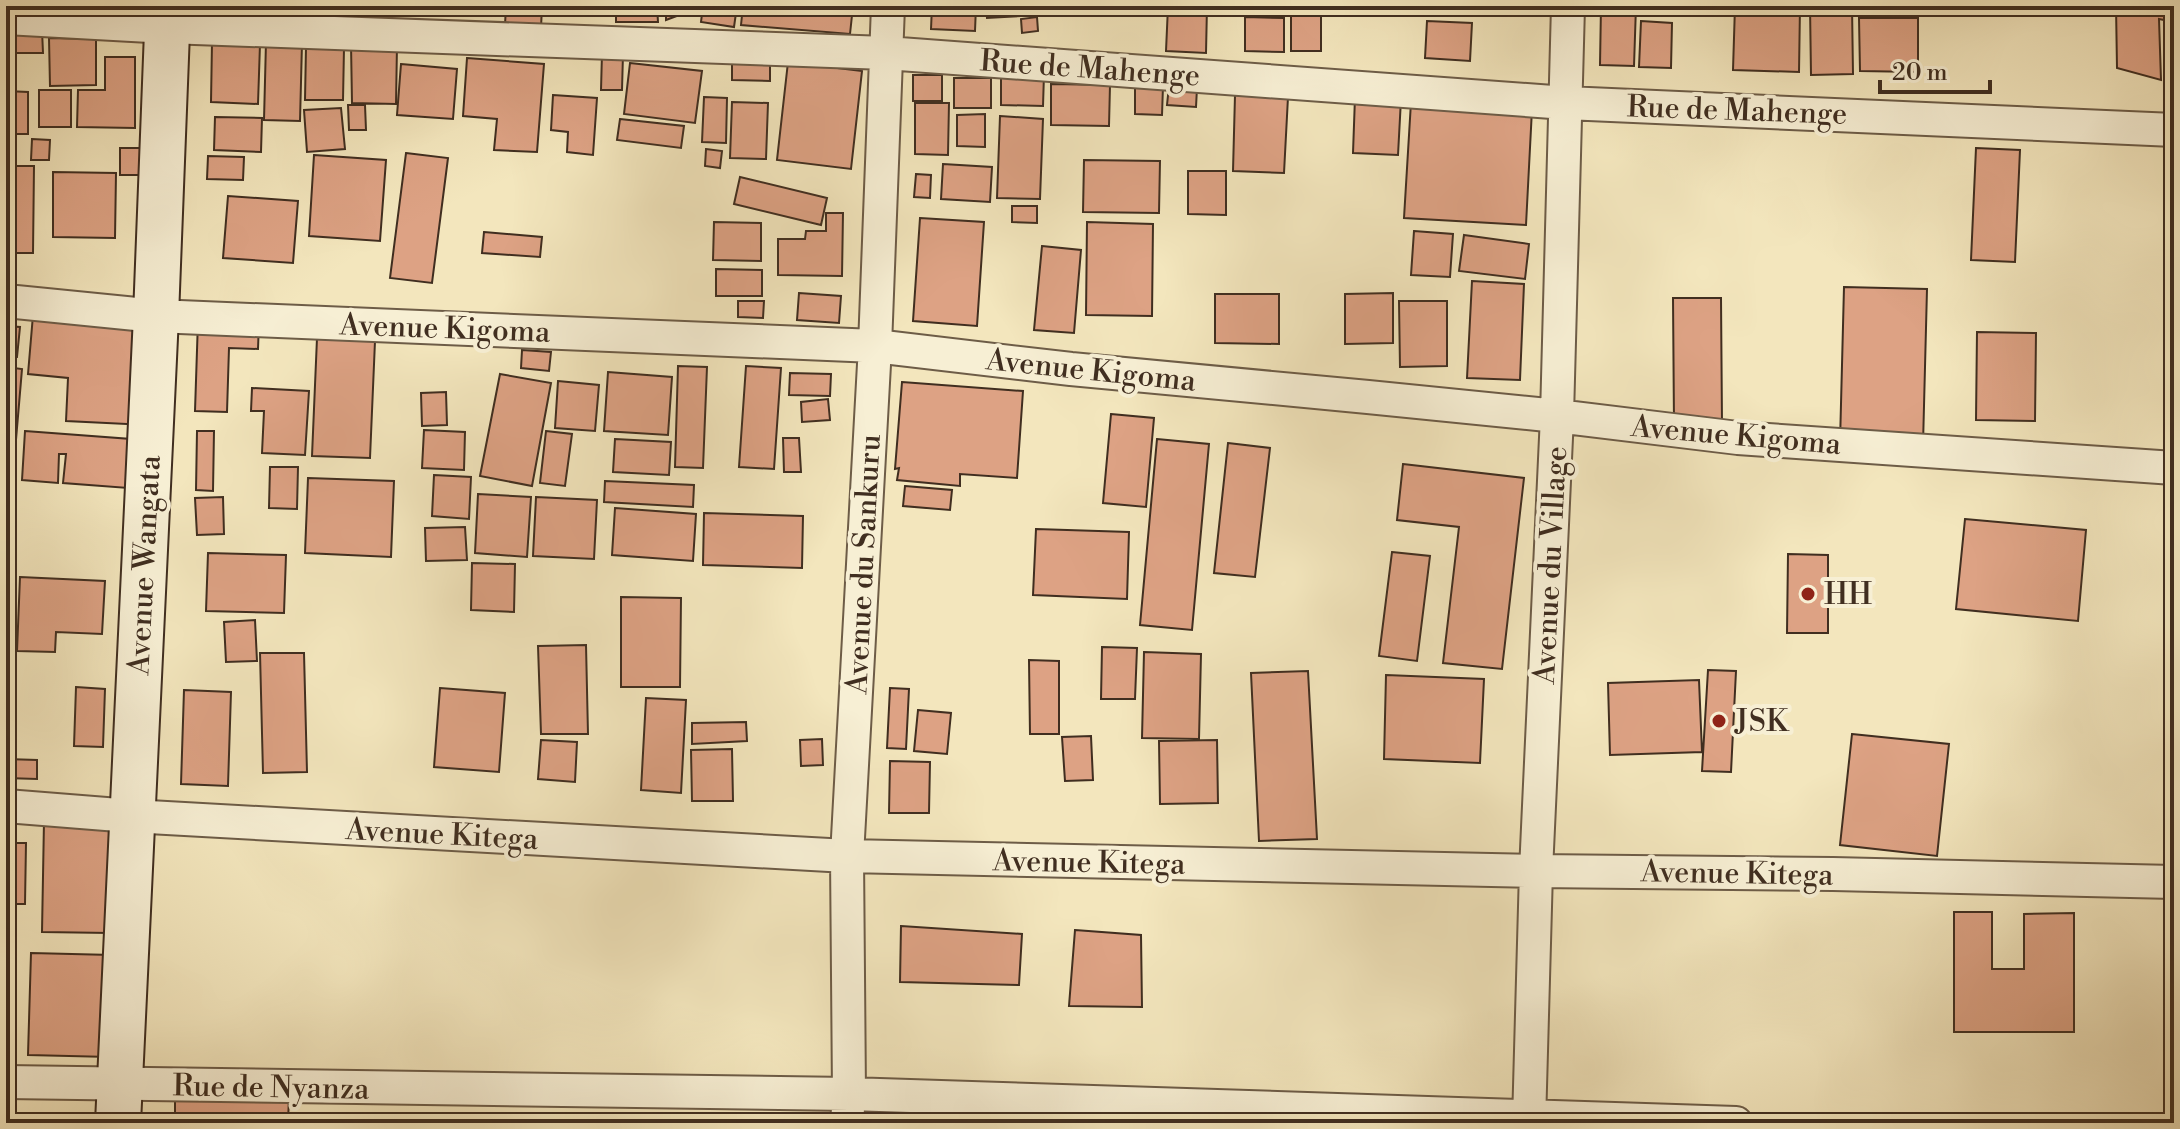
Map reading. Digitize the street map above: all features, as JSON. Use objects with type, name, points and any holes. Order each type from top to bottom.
[{"type":"street","name":"Avenue du Sankuru","points":[[848,1109],[847,856],[875,346],[888,6]]},
{"type":"street","name":"Avenue du Village","points":[[1529,1120],[1536,871],[1557,416],[1568,6]]},
{"type":"street","name":"Rue de Mahenge","points":[[6,18],[168,16],[886,53],[1566,103],[2174,130]]},
{"type":"street","name":"Avenue Wangata","points":[[118,1104],[168,16]]},
{"type":"street","name":"Avenue Kigoma","points":[[6,301],[156,316],[875,346],[1071,369],[1557,416],[1738,438],[2174,468]]},
{"type":"street","name":"Avenue Kitega","points":[[6,806],[131,816],[847,856],[2174,882]]},
{"type":"street","name":"Rue de Nyanza","points":[[6,1082],[118,1104],[848,1109],[1736,1123]]},
{"type":"building","points":[[250,6],[295,6],[295,10]]},
{"type":"building","points":[[403,6],[441,6],[440,12]]},
{"type":"building","points":[[506,6],[542,6],[541,28],[505,25]]},
{"type":"building","points":[[616,6],[657,6],[658,22],[616,22]]},
{"type":"building","points":[[666,6],[690,6],[690,11],[666,20]]},
{"type":"building","points":[[703,6],[737,6],[734,27],[701,22]]},
{"type":"building","points":[[743,6],[853,6],[850,34],[741,25]]},
{"type":"building","points":[[932,6],[976,6],[975,31],[931,29]]},
{"type":"building","points":[[986,6],[1040,6],[1040,15],[987,18]]},
{"type":"building","points":[[1168,6],[1207,6],[1206,53],[1166,51]]},
{"type":"building","points":[[1337,6],[1377,6],[1377,12],[1337,14]]},
{"type":"building","points":[[1432,6],[1471,6],[1470,14],[1431,11]]},
{"type":"building","points":[[1601,6],[1636,6],[1634,66],[1600,65]]},
{"type":"building","points":[[1735,6],[1800,6],[1799,72],[1733,70]]},
{"type":"building","points":[[1810,6],[1852,6],[1853,74],[1811,75]]},
{"type":"building","points":[[2116,6],[2173,6],[2174,22],[2159,19],[2161,80],[2117,68]]},
{"type":"building","points":[[1291,10],[1321,10],[1321,51],[1291,51]]},
{"type":"building","points":[[1037,17],[1038,31],[1022,33],[1021,19]]},
{"type":"building","points":[[1245,17],[1284,18],[1284,52],[1245,51]]},
{"type":"building","points":[[1859,18],[1918,18],[1918,72],[1860,71]]},
{"type":"building","points":[[1427,21],[1472,23],[1470,61],[1425,58]]},
{"type":"building","points":[[1641,21],[1672,23],[1671,68],[1639,67]]},
{"type":"building","points":[[16,30],[42,30],[43,53],[16,53]]},
{"type":"building","points":[[49,38],[96,39],[96,85],[50,86]]},
{"type":"building","points":[[212,42],[260,44],[258,104],[211,102]]},
{"type":"building","points":[[266,42],[302,43],[300,121],[264,120]]},
{"type":"building","points":[[351,44],[397,45],[396,104],[352,103]]},
{"type":"building","points":[[306,47],[344,48],[343,100],[305,100]]},
{"type":"building","points":[[602,53],[623,54],[622,90],[601,90]]},
{"type":"building","points":[[105,57],[135,57],[135,128],[77,127],[78,90],[105,90]]},
{"type":"building","points":[[467,58],[544,64],[537,152],[494,150],[497,119],[463,116]]},
{"type":"building","points":[[788,62],[862,71],[851,169],[777,160]]},
{"type":"building","points":[[630,63],[702,71],[695,123],[624,114]]},
{"type":"building","points":[[732,63],[770,65],[770,81],[732,80]]},
{"type":"building","points":[[401,64],[457,69],[453,119],[397,115]]},
{"type":"building","points":[[1001,73],[1044,74],[1043,106],[1001,105]]},
{"type":"building","points":[[913,75],[942,75],[942,101],[913,101]]},
{"type":"building","points":[[954,78],[991,78],[991,108],[954,108]]},
{"type":"building","points":[[1051,84],[1110,85],[1109,126],[1051,125]]},
{"type":"building","points":[[1135,86],[1163,86],[1162,115],[1135,114]]},
{"type":"building","points":[[1169,86],[1197,88],[1196,107],[1167,105]]},
{"type":"building","points":[[39,90],[71,90],[71,127],[39,127]]},
{"type":"building","points":[[6,91],[28,92],[28,134],[6,134]]},
{"type":"building","points":[[553,95],[597,98],[593,155],[567,152],[568,132],[551,130]]},
{"type":"building","points":[[1235,95],[1288,97],[1284,173],[1233,171]]},
{"type":"building","points":[[704,97],[727,98],[726,143],[702,142]]},
{"type":"building","points":[[1355,97],[1401,99],[1398,155],[1353,153]]},
{"type":"building","points":[[732,102],[768,103],[766,159],[730,158]]},
{"type":"building","points":[[1411,102],[1532,109],[1526,225],[1404,218]]},
{"type":"building","points":[[915,103],[949,103],[948,155],[915,154]]},
{"type":"building","points":[[348,105],[365,105],[366,130],[349,130]]},
{"type":"building","points":[[341,108],[345,149],[307,152],[304,110]]},
{"type":"building","points":[[985,114],[985,147],[957,146],[957,115]]},
{"type":"building","points":[[1000,116],[1043,119],[1040,199],[997,198]]},
{"type":"building","points":[[215,117],[262,118],[261,152],[214,150]]},
{"type":"building","points":[[620,119],[684,126],[681,148],[617,140]]},
{"type":"building","points":[[32,139],[50,140],[49,160],[31,160]]},
{"type":"building","points":[[120,148],[144,148],[145,175],[120,175]]},
{"type":"building","points":[[1976,148],[2020,150],[2015,262],[1971,260]]},
{"type":"building","points":[[706,149],[722,151],[720,168],[705,166]]},
{"type":"building","points":[[406,153],[448,158],[432,283],[390,278]]},
{"type":"building","points":[[314,155],[386,160],[380,241],[309,236]]},
{"type":"building","points":[[208,156],[244,157],[243,180],[207,179]]},
{"type":"building","points":[[1084,160],[1160,161],[1159,213],[1083,212]]},
{"type":"building","points":[[943,164],[992,167],[990,202],[941,199]]},
{"type":"building","points":[[6,166],[34,166],[33,253],[6,253]]},
{"type":"building","points":[[1188,171],[1226,171],[1226,215],[1188,214]]},
{"type":"building","points":[[53,172],[116,173],[115,238],[53,237]]},
{"type":"building","points":[[916,174],[931,175],[930,198],[914,197]]},
{"type":"building","points":[[740,177],[827,198],[821,225],[734,204]]},
{"type":"building","points":[[228,196],[298,201],[293,263],[223,258]]},
{"type":"building","points":[[1012,206],[1037,206],[1037,223],[1012,222]]},
{"type":"building","points":[[826,213],[843,213],[842,276],[778,275],[778,239],[805,239],[806,231],[826,231]]},
{"type":"building","points":[[920,218],[984,222],[977,326],[913,321]]},
{"type":"building","points":[[714,222],[761,223],[761,261],[713,260]]},
{"type":"building","points":[[1087,222],[1153,224],[1152,316],[1086,315]]},
{"type":"building","points":[[1414,231],[1453,234],[1450,277],[1411,275]]},
{"type":"building","points":[[484,232],[542,237],[540,257],[482,253]]},
{"type":"building","points":[[1464,235],[1529,244],[1525,279],[1459,271]]},
{"type":"building","points":[[1042,246],[1081,250],[1074,333],[1034,330]]},
{"type":"building","points":[[716,269],[762,270],[762,296],[716,296]]},
{"type":"building","points":[[1472,281],[1524,284],[1520,380],[1467,378]]},
{"type":"building","points":[[1844,287],[1927,289],[1923,445],[1840,443]]},
{"type":"building","points":[[799,293],[841,296],[839,323],[797,320]]},
{"type":"building","points":[[1393,293],[1393,343],[1345,344],[1345,294]]},
{"type":"building","points":[[1215,294],[1279,294],[1279,344],[1215,343]]},
{"type":"building","points":[[1673,298],[1721,298],[1722,424],[1674,424]]},
{"type":"building","points":[[738,301],[764,301],[763,318],[738,317]]},
{"type":"building","points":[[1399,301],[1447,301],[1447,366],[1400,367]]},
{"type":"building","points":[[33,315],[153,318],[147,425],[66,421],[68,378],[28,374]]},
{"type":"building","points":[[198,320],[259,322],[258,349],[229,348],[227,412],[195,411]]},
{"type":"building","points":[[6,326],[20,327],[17,357],[6,356]]},
{"type":"building","points":[[1977,332],[2036,333],[2035,421],[1976,420]]},
{"type":"building","points":[[317,338],[375,341],[370,458],[312,456]]},
{"type":"building","points":[[522,350],[551,352],[549,371],[521,368]]},
{"type":"building","points":[[678,366],[707,367],[703,468],[675,467]]},
{"type":"building","points":[[746,366],[781,368],[774,469],[739,467]]},
{"type":"building","points":[[6,367],[22,369],[10,510],[6,510]]},
{"type":"building","points":[[608,372],[672,377],[668,435],[604,431]]},
{"type":"building","points":[[790,373],[831,374],[830,396],[789,395]]},
{"type":"building","points":[[500,374],[551,383],[532,486],[480,476]]},
{"type":"building","points":[[558,381],[599,385],[595,431],[555,428]]},
{"type":"building","points":[[902,382],[1023,391],[1017,478],[960,474],[960,486],[897,480],[899,468],[895,469]]},
{"type":"building","points":[[252,388],[309,391],[305,455],[262,453],[264,411],[251,411]]},
{"type":"building","points":[[446,392],[447,425],[422,426],[421,393]]},
{"type":"building","points":[[828,399],[830,420],[802,422],[801,402]]},
{"type":"building","points":[[1111,414],[1154,418],[1146,507],[1103,503]]},
{"type":"building","points":[[424,430],[465,432],[464,470],[422,468]]},
{"type":"building","points":[[25,431],[131,439],[128,488],[63,483],[66,454],[59,454],[58,483],[22,480]]},
{"type":"building","points":[[197,431],[214,431],[213,491],[196,490]]},
{"type":"building","points":[[546,431],[572,434],[565,486],[540,483]]},
{"type":"building","points":[[783,438],[799,438],[801,472],[784,472]]},
{"type":"building","points":[[615,439],[671,442],[669,475],[613,472]]},
{"type":"building","points":[[1157,439],[1209,444],[1192,630],[1140,625]]},
{"type":"building","points":[[1228,443],[1270,448],[1255,577],[1214,573]]},
{"type":"building","points":[[1403,464],[1524,478],[1502,669],[1443,663],[1459,527],[1397,520]]},
{"type":"building","points":[[270,467],[298,467],[297,509],[269,508]]},
{"type":"building","points":[[434,475],[471,477],[469,519],[432,516]]},
{"type":"building","points":[[308,478],[394,481],[391,557],[305,553]]},
{"type":"building","points":[[605,481],[694,485],[693,507],[604,502]]},
{"type":"building","points":[[905,486],[952,490],[950,510],[903,506]]},
{"type":"building","points":[[478,494],[531,497],[527,557],[475,553]]},
{"type":"building","points":[[223,497],[224,534],[197,535],[195,498]]},
{"type":"building","points":[[536,497],[597,500],[594,559],[533,556]]},
{"type":"building","points":[[615,508],[696,514],[693,561],[612,555]]},
{"type":"building","points":[[704,513],[803,516],[802,568],[703,565]]},
{"type":"building","points":[[1965,519],[2086,530],[2078,621],[1956,609]]},
{"type":"building","points":[[465,527],[467,560],[426,561],[425,528]]},
{"type":"building","points":[[1036,529],[1129,532],[1127,599],[1033,595]]},
{"type":"building","points":[[1392,552],[1430,556],[1417,661],[1379,656]]},
{"type":"building","points":[[208,553],[286,555],[284,613],[206,611]]},
{"type":"building","name":"HH","points":[[1788,554],[1828,555],[1828,633],[1787,633]]},
{"type":"building","points":[[472,563],[515,564],[514,612],[471,610]]},
{"type":"building","points":[[20,577],[105,581],[102,634],[56,632],[55,652],[17,651]]},
{"type":"building","points":[[621,597],[681,598],[680,687],[621,687]]},
{"type":"building","points":[[255,620],[257,661],[226,662],[224,622]]},
{"type":"building","points":[[586,645],[588,734],[541,734],[538,646]]},
{"type":"building","points":[[1102,647],[1137,648],[1135,699],[1101,699]]},
{"type":"building","points":[[1144,652],[1201,654],[1199,739],[1142,738]]},
{"type":"building","points":[[260,653],[304,653],[307,772],[263,773]]},
{"type":"building","points":[[1029,660],[1059,661],[1059,734],[1030,734]]},
{"type":"building","name":"JSK","points":[[1708,670],[1736,671],[1731,772],[1702,771]]},
{"type":"building","points":[[1308,671],[1317,839],[1259,841],[1251,673]]},
{"type":"building","points":[[1386,675],[1484,679],[1480,763],[1384,759]]},
{"type":"building","points":[[1699,680],[1702,752],[1610,755],[1608,683]]},
{"type":"building","points":[[76,687],[105,689],[103,747],[74,746]]},
{"type":"building","points":[[440,688],[505,693],[499,772],[434,767]]},
{"type":"building","points":[[890,688],[909,689],[906,749],[887,748]]},
{"type":"building","points":[[184,690],[231,692],[228,786],[181,784]]},
{"type":"building","points":[[646,698],[686,700],[681,793],[641,790]]},
{"type":"building","points":[[918,710],[951,713],[947,754],[914,751]]},
{"type":"building","points":[[746,722],[747,741],[692,744],[692,723]]},
{"type":"building","points":[[1852,734],[1949,744],[1937,856],[1840,845]]},
{"type":"building","points":[[1091,736],[1093,780],[1065,781],[1062,737]]},
{"type":"building","points":[[822,739],[823,765],[801,766],[800,740]]},
{"type":"building","points":[[541,740],[577,742],[575,782],[538,779]]},
{"type":"building","points":[[1217,740],[1218,803],[1160,804],[1159,741]]},
{"type":"building","points":[[732,749],[733,801],[692,801],[691,750]]},
{"type":"building","points":[[6,759],[37,760],[37,779],[6,778]]},
{"type":"building","points":[[890,761],[930,762],[929,813],[889,813]]},
{"type":"building","points":[[44,821],[113,823],[110,933],[42,932]]},
{"type":"building","points":[[6,843],[26,843],[25,904],[6,904]]},
{"type":"building","points":[[1954,912],[1992,912],[1992,969],[2024,969],[2024,914],[2074,913],[2074,1032],[1954,1032]]},
{"type":"building","points":[[901,926],[1022,934],[1019,985],[900,982]]},
{"type":"building","points":[[1075,930],[1141,935],[1142,1007],[1069,1006]]},
{"type":"building","points":[[31,953],[112,955],[110,1057],[28,1055]]},
{"type":"building","points":[[175,1094],[289,1096],[288,1123],[175,1123]]},
{"type":"place","name":"HH","points":[[1808,594]]},
{"type":"place","name":"JSK","points":[[1719,721]]}]
